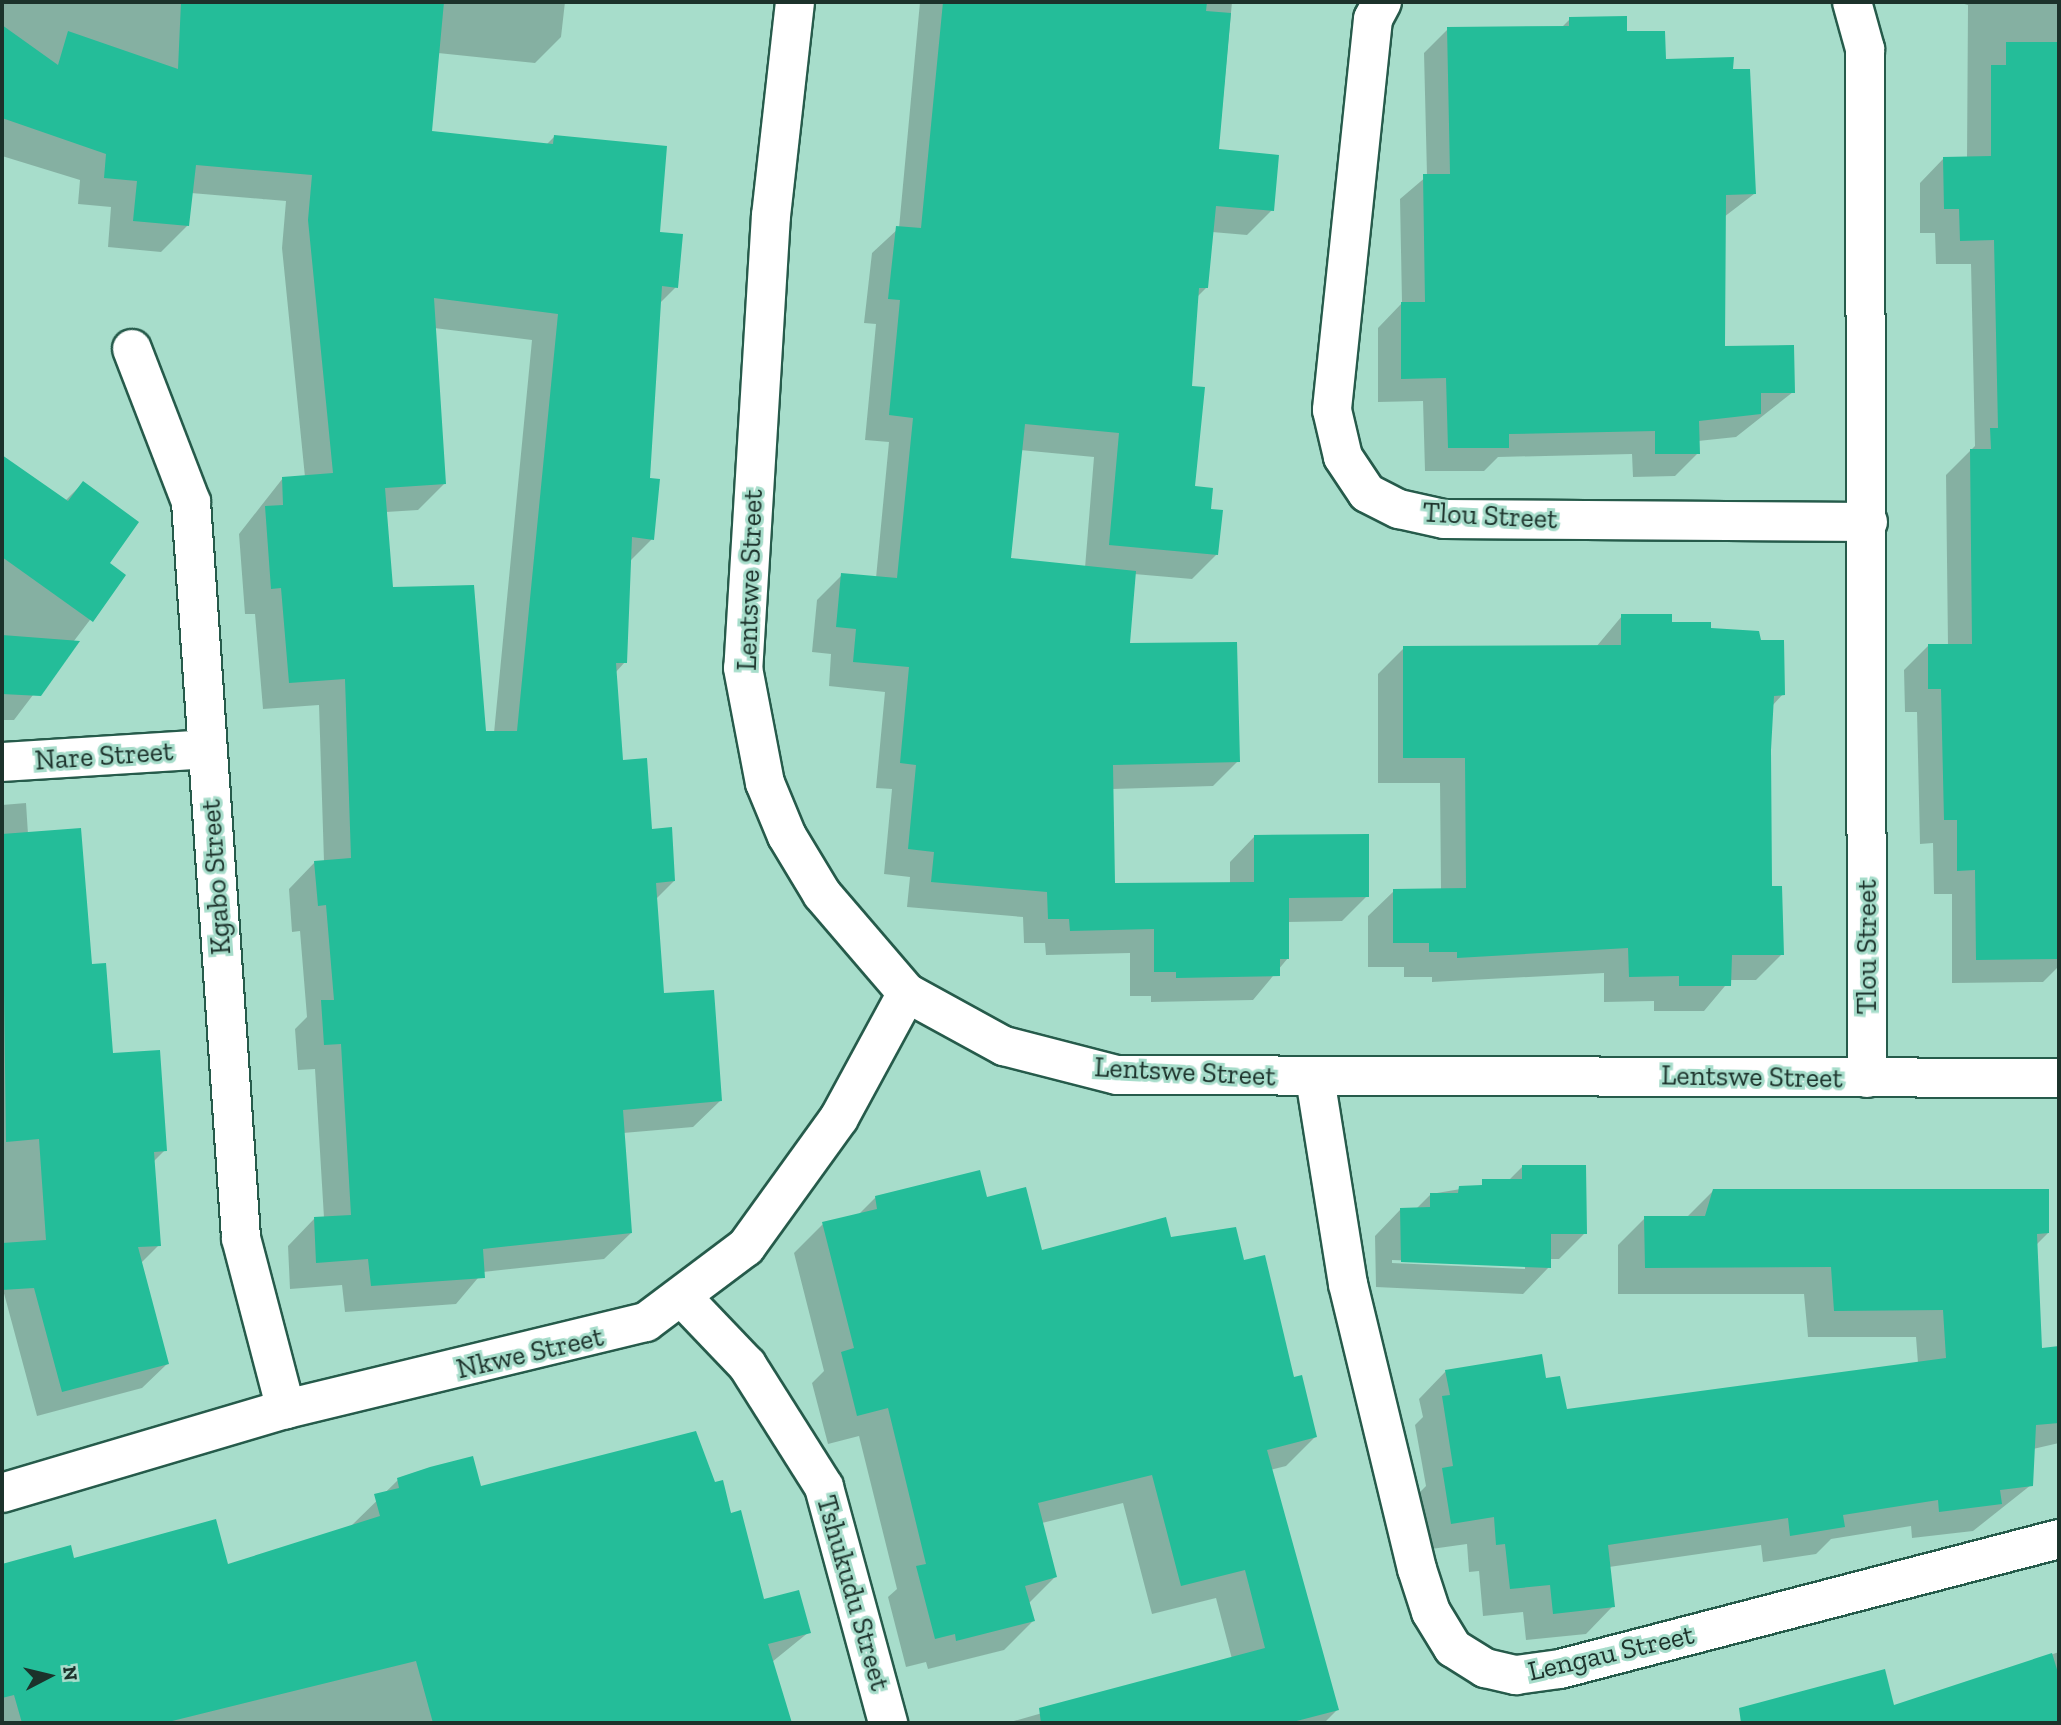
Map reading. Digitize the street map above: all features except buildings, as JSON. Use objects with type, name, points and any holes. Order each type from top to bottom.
[{"type":"street","name":"Lentswe Street","points":[[796,2],[771,215],[743,668],[765,783],[787,836],[822,894],[907,993],[1004,1046],[1116,1075],[1315,1078],[2059,1078]]},
{"type":"street","name":"Tlou Street","points":[[1382,2],[1372,30],[1332,410],[1343,457],[1367,493],[1399,509],[1444,519],[1868,522]]},
{"type":"street","name":"Tlou Street","points":[[1852,2],[1865,49],[1867,1078]]},
{"type":"street","name":"Kgabo Street","points":[[132,349],[191,502],[241,1238],[286,1409]]},
{"type":"street","name":"Nare Street","points":[[2,762],[207,749]]},
{"type":"street","name":"Nkwe Street","points":[[2,1493],[286,1409],[599,1339],[646,1322],[684,1299],[746,1247],[839,1118],[907,993]]},
{"type":"street","name":"Lengau Street","points":[[1315,1078],[1348,1284],[1416,1569],[1430,1612],[1453,1648],[1485,1668],[1516,1675],[1560,1669],[2059,1539]]},
{"type":"street","name":"Tshukudu Street","points":[[684,1299],[747,1365],[824,1487],[888,1723]]}]
